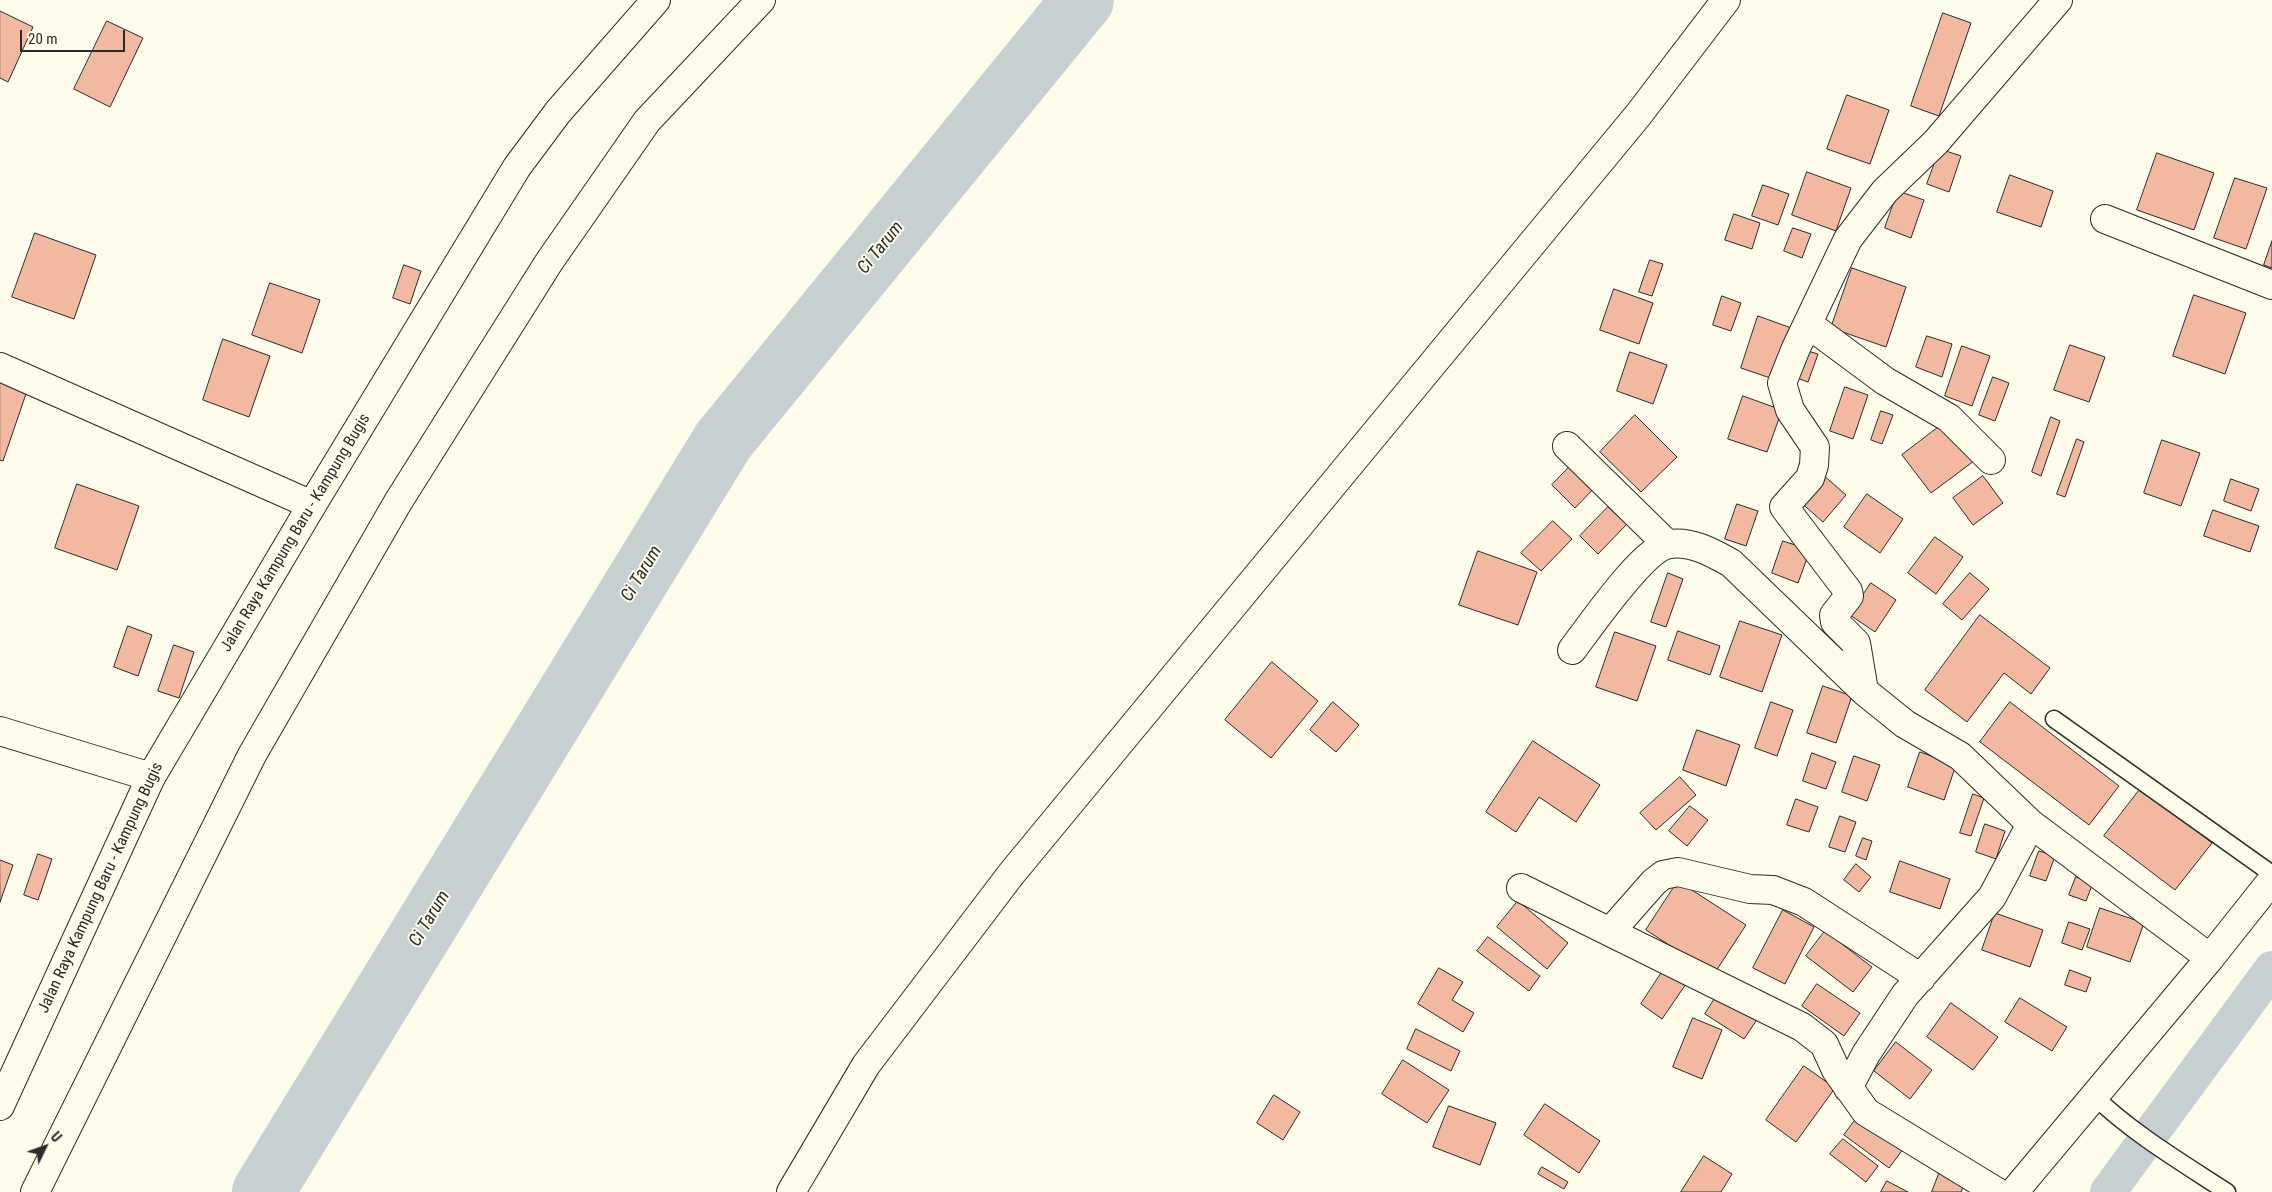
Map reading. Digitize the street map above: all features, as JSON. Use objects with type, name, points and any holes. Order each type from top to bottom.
[{"type":"street","name":"Jalan Raya Kampung Baru - Kampung Bugis","points":[[0,1106],[151,776],[312,505],[518,168],[558,112],[656,0]]},
{"type":"street","points":[[35,1192],[252,755],[398,502],[549,262],[648,121],[761,0]]},
{"type":"street","points":[[791,1192],[866,1065],[1012,873],[1638,114],[1726,0]]},
{"type":"street","points":[[1864,691],[1856,643],[1840,630],[1835,622],[1834,615],[1849,596],[1848,591],[1784,507],[1810,478],[1814,465],[1814,443],[1798,425],[1783,390],[1782,383],[1848,239],[1885,191],[1936,142],[2058,0]]},
{"type":"street","points":[[2105,219],[2272,285]]},
{"type":"street","points":[[1808,324],[1885,381],[1949,418],[1991,460]]},
{"type":"street","points":[[0,367],[312,505]]},
{"type":"street","points":[[1567,446],[1668,544]]},
{"type":"street","points":[[1572,650],[1628,577],[1668,544],[1681,543],[1705,549],[1731,563],[1864,691],[1905,724],[1960,756],[2031,824],[2210,958]]},
{"type":"street","points":[[0,731],[151,776]]},
{"type":"street","points":[[1848,1088],[1866,1054],[1905,995],[1992,897],[2031,824]]},
{"type":"street","points":[[1610,932],[1654,882],[1663,875],[1678,872],[1750,889],[1784,893],[1804,902],[1921,978]]},
{"type":"street","points":[[2014,1192],[2101,1102],[2210,958],[2272,880]]},
{"type":"street","points":[[1521,888],[1802,1027],[1824,1044],[1836,1070],[1866,1112],[1997,1192]]},
{"type":"lane","points":[[2054,718],[2272,874]]},
{"type":"lane","points":[[2101,1102],[2156,1145],[2227,1192]]},
{"type":"building","points":[[0,11],[33,27],[8,82],[0,78]]},
{"type":"building","points":[[1943,13],[1971,23],[1939,116],[1911,106]]},
{"type":"building","points":[[107,21],[143,38],[110,107],[74,89]]},
{"type":"building","points":[[1847,95],[1889,110],[1870,164],[1827,149]]},
{"type":"building","points":[[1940,149],[1961,156],[1949,192],[1927,184]]},
{"type":"building","points":[[2157,153],[2214,173],[2194,230],[2137,210]]},
{"type":"building","points":[[1807,172],[1851,188],[1836,231],[1792,215]]},
{"type":"building","points":[[2010,175],[2053,191],[2041,227],[1997,212]]},
{"type":"building","points":[[2235,178],[2267,188],[2246,249],[2214,238]]},
{"type":"building","points":[[1763,185],[1789,194],[1778,225],[1752,216]]},
{"type":"building","points":[[1898,191],[1924,200],[1911,238],[1885,228]]},
{"type":"building","points":[[1734,214],[1760,223],[1752,249],[1725,240]]},
{"type":"building","points":[[1793,228],[1811,234],[1802,258],[1784,251]]},
{"type":"building","points":[[35,233],[96,255],[74,319],[12,297]]},
{"type":"building","points":[[2272,241],[2272,268],[2264,265]]},
{"type":"building","points":[[1650,260],[1663,264],[1652,296],[1639,292]]},
{"type":"building","points":[[404,265],[421,271],[410,304],[393,298]]},
{"type":"building","points":[[1852,268],[1906,287],[1886,347],[1831,328]]},
{"type":"building","points":[[270,283],[320,300],[302,353],[252,335]]},
{"type":"building","points":[[1614,289],[1653,303],[1639,344],[1600,330]]},
{"type":"building","points":[[2194,295],[2246,313],[2225,374],[2173,356]]},
{"type":"building","points":[[1722,296],[1741,303],[1731,331],[1713,325]]},
{"type":"building","points":[[1758,316],[1797,330],[1779,381],[1741,368]]},
{"type":"building","points":[[1927,336],[1952,344],[1942,377],[1916,367]]},
{"type":"building","points":[[223,339],[270,356],[249,417],[203,400]]},
{"type":"building","points":[[2070,345],[2105,357],[2089,402],[2054,390]]},
{"type":"building","points":[[1962,346],[1990,356],[1972,406],[1945,396]]},
{"type":"building","points":[[1804,350],[1818,354],[1808,382],[1794,377]]},
{"type":"building","points":[[1630,352],[1667,365],[1653,404],[1617,391]]},
{"type":"building","points":[[1993,377],[2009,383],[1995,421],[1979,415]]},
{"type":"building","points":[[0,378],[28,388],[3,461],[0,460]]},
{"type":"building","points":[[1845,387],[1868,395],[1853,439],[1830,431]]},
{"type":"building","points":[[1743,396],[1782,410],[1767,452],[1728,439]]},
{"type":"building","points":[[1881,411],[1893,415],[1882,444],[1871,440]]},
{"type":"building","points":[[1635,415],[1677,457],[1641,492],[1600,452]]},
{"type":"building","points":[[2051,417],[2060,421],[2041,476],[2032,472]]},
{"type":"building","points":[[1944,423],[1974,461],[1931,493],[1902,455]]},
{"type":"building","points":[[2077,439],[2084,442],[2065,497],[2057,494]]},
{"type":"building","points":[[2162,440],[2200,453],[2181,506],[2144,493]]},
{"type":"building","points":[[1574,462],[1598,484],[1575,508],[1552,485]]},
{"type":"building","points":[[1822,474],[1846,495],[1823,522],[1798,500]]},
{"type":"building","points":[[1983,476],[2003,503],[1973,525],[1953,498]]},
{"type":"building","points":[[2231,479],[2259,489],[2251,511],[2224,501]]},
{"type":"building","points":[[77,484],[139,506],[117,570],[55,548]]},
{"type":"building","points":[[1867,494],[1903,519],[1880,553],[1844,527]]},
{"type":"building","points":[[1737,504],[1758,511],[1746,546],[1725,539]]},
{"type":"building","points":[[1608,507],[1627,524],[1598,554],[1580,536]]},
{"type":"building","points":[[2213,510],[2259,526],[2250,552],[2204,536]]},
{"type":"building","points":[[1553,521],[1572,539],[1541,571],[1521,553]]},
{"type":"building","points":[[1935,537],[1963,557],[1936,594],[1908,573]]},
{"type":"building","points":[[1783,541],[1810,550],[1798,583],[1772,573]]},
{"type":"building","points":[[1478,551],[1537,572],[1518,625],[1459,605]]},
{"type":"building","points":[[1668,573],[1683,579],[1666,627],[1651,622]]},
{"type":"building","points":[[1970,573],[1989,589],[1962,620],[1943,604]]},
{"type":"building","points":[[1871,583],[1896,600],[1875,632],[1850,615]]},
{"type":"building","points":[[1980,615],[2050,668],[2031,694],[2004,673],[1967,722],[1925,690]]},
{"type":"building","points":[[1740,621],[1782,635],[1762,692],[1720,677]]},
{"type":"building","points":[[128,626],[152,635],[138,676],[114,667]]},
{"type":"building","points":[[1678,631],[1720,646],[1710,675],[1668,660]]},
{"type":"building","points":[[1615,632],[1656,646],[1637,701],[1596,687]]},
{"type":"building","points":[[174,645],[194,652],[179,698],[158,691]]},
{"type":"building","points":[[1272,662],[1318,701],[1271,758],[1225,720]]},
{"type":"building","points":[[1823,686],[1852,696],[1836,743],[1807,733]]},
{"type":"building","points":[[1333,702],[1359,725],[1336,752],[1310,730]]},
{"type":"building","points":[[1771,702],[1793,710],[1777,756],[1755,748]]},
{"type":"building","points":[[2010,702],[2119,786],[2089,825],[1980,742]]},
{"type":"building","points":[[1697,730],[1740,745],[1726,786],[1683,770]]},
{"type":"building","points":[[1533,741],[1600,785],[1576,822],[1539,797],[1516,832],[1486,812]]},
{"type":"building","points":[[1920,752],[1956,765],[1944,800],[1908,787]]},
{"type":"building","points":[[1812,753],[1836,762],[1826,789],[1803,781]]},
{"type":"building","points":[[1854,756],[1880,765],[1867,801],[1842,792]]},
{"type":"building","points":[[1680,777],[1696,795],[1656,830],[1640,813]]},
{"type":"building","points":[[2141,788],[2212,843],[2175,890],[2104,836]]},
{"type":"building","points":[[1973,794],[1984,798],[1971,836],[1960,833]]},
{"type":"building","points":[[1796,799],[1818,807],[1809,832],[1787,825]]},
{"type":"building","points":[[1690,806],[1708,820],[1687,846],[1669,831]]},
{"type":"building","points":[[1840,816],[1856,822],[1845,852],[1829,847]]},
{"type":"building","points":[[1985,824],[2005,831],[1996,859],[1976,852]]},
{"type":"building","points":[[1863,838],[1872,841],[1866,860],[1856,856]]},
{"type":"building","points":[[2039,851],[2055,856],[2046,881],[2030,876]]},
{"type":"building","points":[[38,854],[52,859],[38,900],[24,895]]},
{"type":"building","points":[[0,860],[13,865],[0,902]]},
{"type":"building","points":[[1900,861],[1950,879],[1940,909],[1890,892]]},
{"type":"building","points":[[1856,864],[1871,877],[1859,892],[1844,880]]},
{"type":"building","points":[[2076,877],[2093,883],[2086,901],[2069,895]]},
{"type":"building","points":[[1678,881],[1746,925],[1714,974],[1646,930]]},
{"type":"building","points":[[1518,901],[1568,943],[1547,969],[1497,927]]},
{"type":"building","points":[[2100,908],[2144,923],[2130,962],[2087,947]]},
{"type":"building","points":[[1783,910],[1814,927],[1785,984],[1753,968]]},
{"type":"building","points":[[1995,913],[2043,930],[2030,967],[1982,950]]},
{"type":"building","points":[[2069,922],[2090,929],[2082,950],[2062,943]]},
{"type":"building","points":[[1825,931],[1872,967],[1853,992],[1806,956]]},
{"type":"building","points":[[1488,937],[1540,976],[1529,991],[1477,951]]},
{"type":"building","points":[[1666,966],[1688,981],[1662,1019],[1641,1004]]},
{"type":"building","points":[[1439,968],[1463,982],[1452,1000],[1474,1013],[1463,1032],[1418,1004]]},
{"type":"building","points":[[2070,970],[2091,978],[2086,992],[2065,985]]},
{"type":"building","points":[[1817,984],[1860,1013],[1844,1036],[1802,1006]]},
{"type":"building","points":[[1719,992],[1758,1018],[1744,1039],[1705,1014]]},
{"type":"building","points":[[2020,998],[2067,1027],[2052,1051],[2005,1022]]},
{"type":"building","points":[[1951,1003],[1998,1037],[1973,1070],[1927,1037]]},
{"type":"building","points":[[1693,1018],[1722,1030],[1702,1079],[1673,1067]]},
{"type":"building","points":[[1416,1029],[1460,1051],[1451,1071],[1407,1049]]},
{"type":"building","points":[[1896,1042],[1932,1070],[1910,1099],[1874,1071]]},
{"type":"building","points":[[1403,1060],[1449,1090],[1427,1123],[1382,1094]]},
{"type":"building","points":[[1804,1066],[1835,1088],[1796,1142],[1766,1120]]},
{"type":"building","points":[[1274,1095],[1300,1112],[1283,1140],[1257,1123]]},
{"type":"building","points":[[1545,1104],[1600,1141],[1579,1173],[1524,1135]]},
{"type":"building","points":[[1449,1106],[1496,1123],[1480,1165],[1433,1147]]},
{"type":"building","points":[[1859,1115],[1904,1148],[1889,1168],[1844,1135]]},
{"type":"building","points":[[1843,1139],[1878,1166],[1866,1182],[1830,1154]]},
{"type":"building","points":[[1704,1156],[1732,1174],[1721,1192],[1681,1192]]},
{"type":"building","points":[[1942,1166],[1967,1177],[1961,1192],[1932,1192]]},
{"type":"building","points":[[1542,1167],[1568,1182],[1564,1189],[1538,1174]]},
{"type":"building","points":[[1887,1181],[1908,1192],[1881,1192]]},
{"type":"waterway","name":"Ci Tarum","points":[[263,1192],[723,441],[1083,0]]},
{"type":"waterway","points":[[2108,1192],[2272,969]]}]
